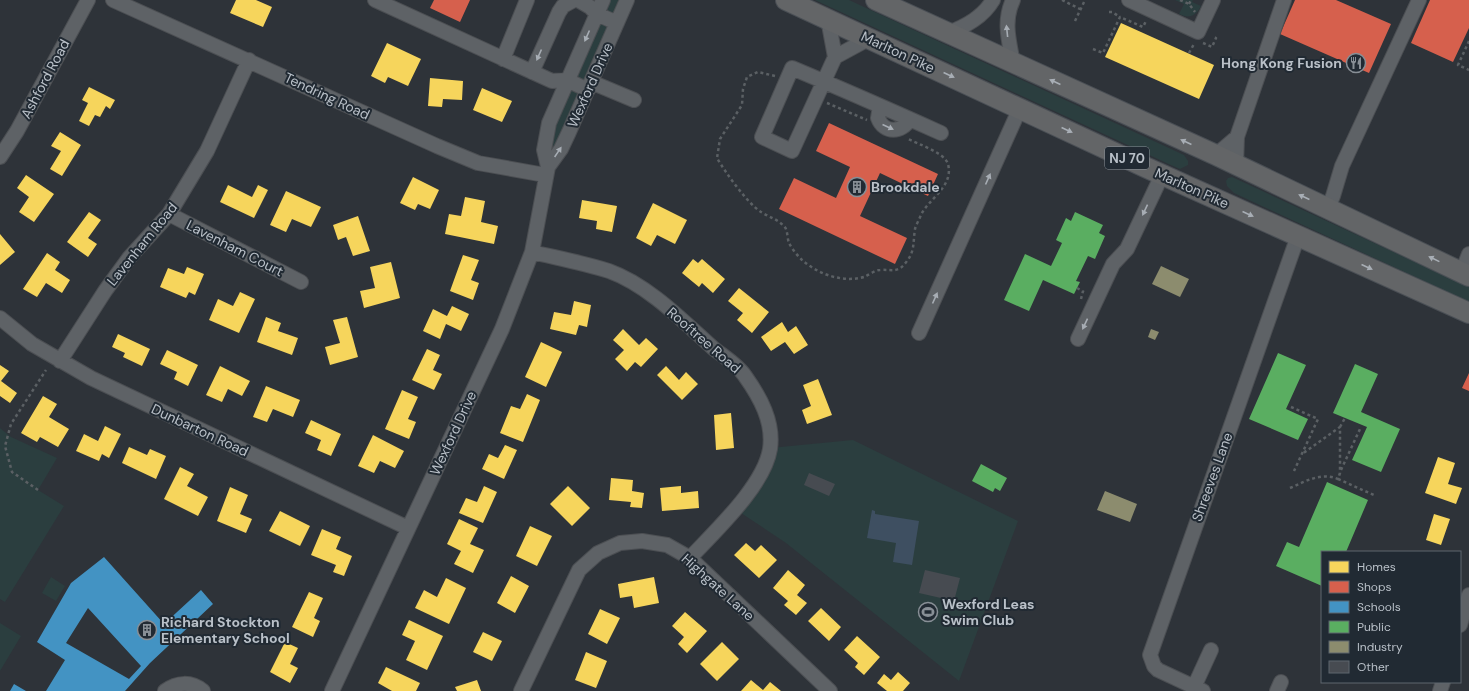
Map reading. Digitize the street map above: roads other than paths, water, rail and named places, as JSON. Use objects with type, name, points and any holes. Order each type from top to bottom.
[{"type":"highway","name":"Marlton Pike","points":[[786,0],[1162,175],[1469,313]]},
{"type":"highway","name":"NJ 70","points":[[876,0],[1216,155],[1328,208],[1467,268]]},
{"type":"street","name":"Ashford Road","points":[[0,157],[17,131],[88,0]]},
{"type":"street","name":"Tendring Road","points":[[113,0],[478,163],[546,171]]},
{"type":"street","points":[[375,0],[552,81],[567,80],[634,100]]},
{"type":"street","points":[[502,59],[527,0]]},
{"type":"street","points":[[532,72],[559,12],[563,6],[574,0]]},
{"type":"street","points":[[578,0],[590,7],[597,14],[617,23]]},
{"type":"street","name":"Wexford Drive","points":[[332,691],[502,329],[532,252],[546,171],[544,150],[549,123],[603,0]]},
{"type":"street","name":"Wexford Drive","points":[[546,171],[560,150],[627,0]]},
{"type":"street","points":[[948,33],[965,26],[980,16],[993,0]]},
{"type":"street","points":[[1013,0],[1008,10],[1006,24],[1013,63]]},
{"type":"street","points":[[1129,0],[1198,32],[1213,0]]},
{"type":"street","points":[[1236,165],[1236,137],[1284,0]]},
{"type":"street","points":[[1328,208],[1334,196],[1342,166],[1419,0]]},
{"type":"street","points":[[828,19],[835,58]]},
{"type":"street","points":[[870,38],[835,58],[823,81],[792,150],[762,137],[792,68],[823,81],[941,133]]},
{"type":"street","name":"Lavenham Road","points":[[60,361],[129,258],[169,214],[207,150],[249,60]]},
{"type":"street","points":[[919,334],[1020,108]]},
{"type":"street","points":[[1216,155],[1236,137]]},
{"type":"street","points":[[1078,339],[1114,264],[1127,249],[1162,175]]},
{"type":"street","name":"Lavenham Court","points":[[169,214],[300,282]]},
{"type":"street","name":"Shreeves Lane","points":[[1199,689],[1158,670],[1154,666],[1150,655],[1298,236]]},
{"type":"street","name":"Rooftree Road","points":[[532,252],[609,271],[650,293],[744,374],[764,406],[768,420],[770,448],[766,463],[752,487],[735,509],[690,558]]},
{"type":"street","name":"Dunbarton Road","points":[[0,318],[32,344],[91,378],[408,528]]},
{"type":"street","name":"Highgate Lane","points":[[521,691],[579,570],[598,553],[620,543],[642,541],[667,545],[690,558],[830,691]]},
{"type":"street","points":[[1461,622],[1469,595]]},
{"type":"street","points":[[1199,689],[1211,650]]},
{"type":"street","points":[[164,691],[182,683],[195,686],[203,691]]},
{"type":"water","points":[[872,510],[875,511],[875,514],[919,521],[912,565],[893,562],[896,543],[867,538]]},
{"type":"place","name":"Hong Kong Fusion","points":[[1356,63]]},
{"type":"place","name":"Brookdale","points":[[857,187]]},
{"type":"place","name":"Wexford Leas Swim Club","points":[[928,612]]},
{"type":"place","name":"Richard Stockton Elementary School","points":[[147,630]]}]
